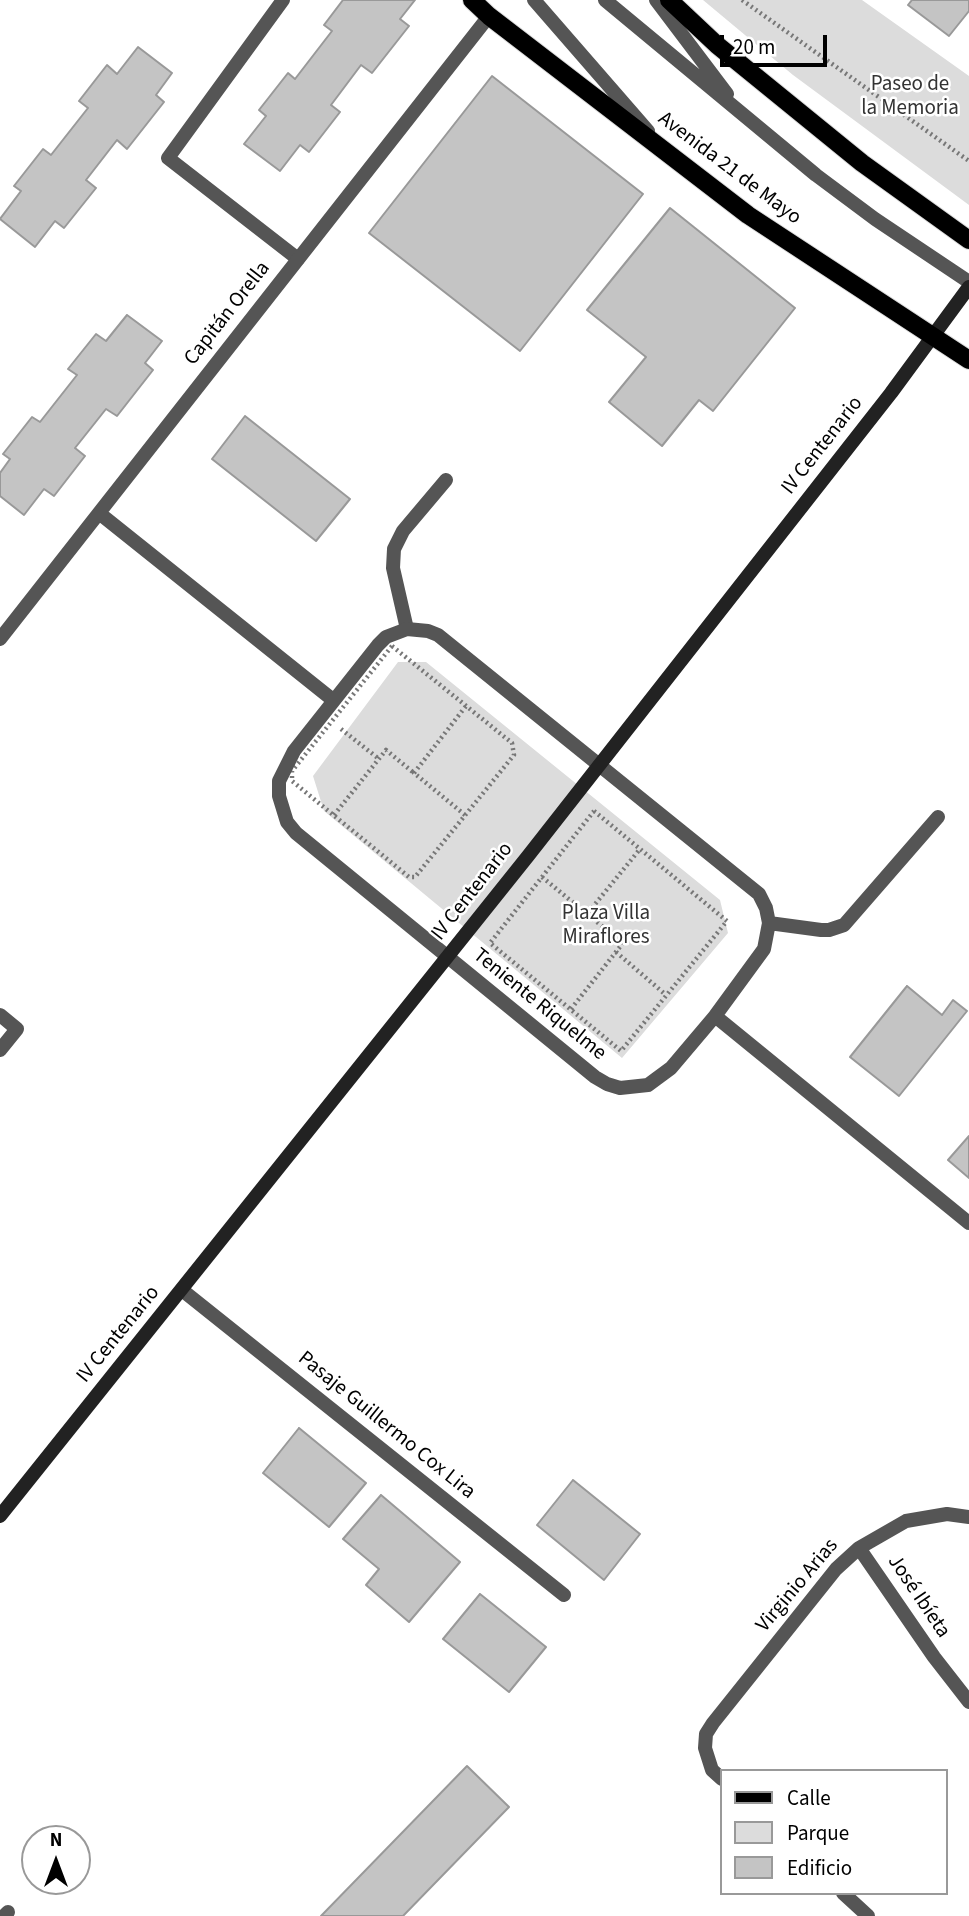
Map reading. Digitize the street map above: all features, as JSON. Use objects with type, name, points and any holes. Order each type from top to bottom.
[{"type":"main road","name":"Avenida 21 de Mayo","points":[[472,0],[489,16],[748,215],[969,360]]},
{"type":"main road","points":[[669,0],[718,45],[863,163],[969,240]]},
{"type":"street","points":[[283,0],[168,158],[298,259]]},
{"type":"street","points":[[534,0],[663,148]]},
{"type":"street","points":[[605,0],[753,124],[875,219],[969,282]]},
{"type":"street","points":[[656,0],[719,86],[753,124]]},
{"type":"street","name":"Capitán Orella","points":[[0,639],[489,16]]},
{"type":"street","name":"IV Centenario","points":[[0,1516],[448,958],[891,393],[969,287]]},
{"type":"street","points":[[446,480],[403,531],[394,549],[393,568],[407,629],[438,635],[748,884],[759,894],[769,923],[821,930],[844,925],[938,817]]},
{"type":"street","points":[[99,513],[333,700]]},
{"type":"street","name":"Teniente Riquelme","points":[[407,629],[386,637],[333,700],[285,766],[279,781],[279,796],[281,810],[296,833],[448,958],[595,1077],[620,1088],[648,1085],[660,1078],[715,1016],[764,949],[769,923]]},
{"type":"street","points":[[0,1015],[17,1029],[0,1050]]},
{"type":"street","points":[[715,1016],[969,1223]]},
{"type":"street","name":"Pasaje Guillermo Cox Lira","points":[[182,1290],[564,1595]]},
{"type":"street","name":"Virginio Arias","points":[[720,1777],[712,1770],[705,1748],[706,1734],[836,1569],[859,1548],[906,1521],[947,1514],[969,1517]]},
{"type":"street","name":"José Ibíeta","points":[[859,1548],[934,1657],[969,1702]]},
{"type":"street","points":[[845,1895],[868,1916]]},
{"type":"path","points":[[742,0],[969,161]]},
{"type":"path","points":[[393,646],[512,743],[514,755],[415,877],[409,877],[292,781],[292,771],[332,722],[393,646]]},
{"type":"path","points":[[414,773],[466,706]]},
{"type":"path","points":[[332,722],[379,759]]},
{"type":"path","points":[[334,815],[386,750],[465,815]]},
{"type":"path","points":[[594,811],[727,921],[621,1051],[490,943],[542,877],[594,811]]},
{"type":"path","points":[[587,914],[640,849]]},
{"type":"path","points":[[542,877],[623,943],[570,1009]]},
{"type":"path","points":[[615,952],[666,995]]},
{"type":"green space","name":"Paseo de la Memoria","points":[[703,0],[862,0],[969,76],[969,205],[793,75]]},
{"type":"green space","name":"Plaza Villa Miraflores","points":[[398,662],[426,662],[720,900],[728,933],[622,1058],[324,811],[313,776]]},
{"type":"building","points":[[343,0],[415,0],[400,19],[409,26],[372,73],[361,65],[331,105],[340,112],[309,152],[300,145],[280,171],[244,144],[266,116],[259,110],[288,73],[295,79],[332,31],[324,25]]},
{"type":"building","points":[[912,0],[969,0],[969,11],[949,36],[908,5]]},
{"type":"building","points":[[138,47],[172,73],[156,95],[164,102],[127,149],[117,140],[86,180],[96,188],[64,228],[55,221],[35,247],[0,219],[21,191],[14,186],[43,149],[51,155],[88,108],[79,101],[107,65],[117,74]]},
{"type":"building","points":[[492,76],[643,194],[520,351],[369,233]]},
{"type":"building","points":[[670,208],[795,308],[713,411],[699,400],[662,446],[609,402],[646,357],[587,310]]},
{"type":"building","points":[[127,315],[162,341],[145,363],[153,370],[117,416],[106,409],[75,448],[85,456],[54,496],[44,489],[24,515],[0,496],[0,473],[10,459],[3,454],[32,417],[40,422],[77,375],[68,369],[96,334],[106,341]]},
{"type":"building","points":[[245,416],[350,499],[316,541],[212,459]]},
{"type":"building","points":[[907,986],[942,1015],[953,1000],[967,1011],[899,1096],[850,1057]]},
{"type":"building","points":[[969,1136],[969,1178],[948,1160]]},
{"type":"building","points":[[299,1428],[366,1483],[329,1527],[263,1473]]},
{"type":"building","points":[[573,1480],[640,1534],[604,1580],[537,1525]]},
{"type":"building","points":[[381,1495],[460,1562],[409,1622],[366,1585],[379,1569],[343,1539]]},
{"type":"building","points":[[480,1594],[546,1647],[509,1692],[443,1639]]},
{"type":"building","points":[[467,1766],[509,1807],[403,1916],[321,1916]]}]
